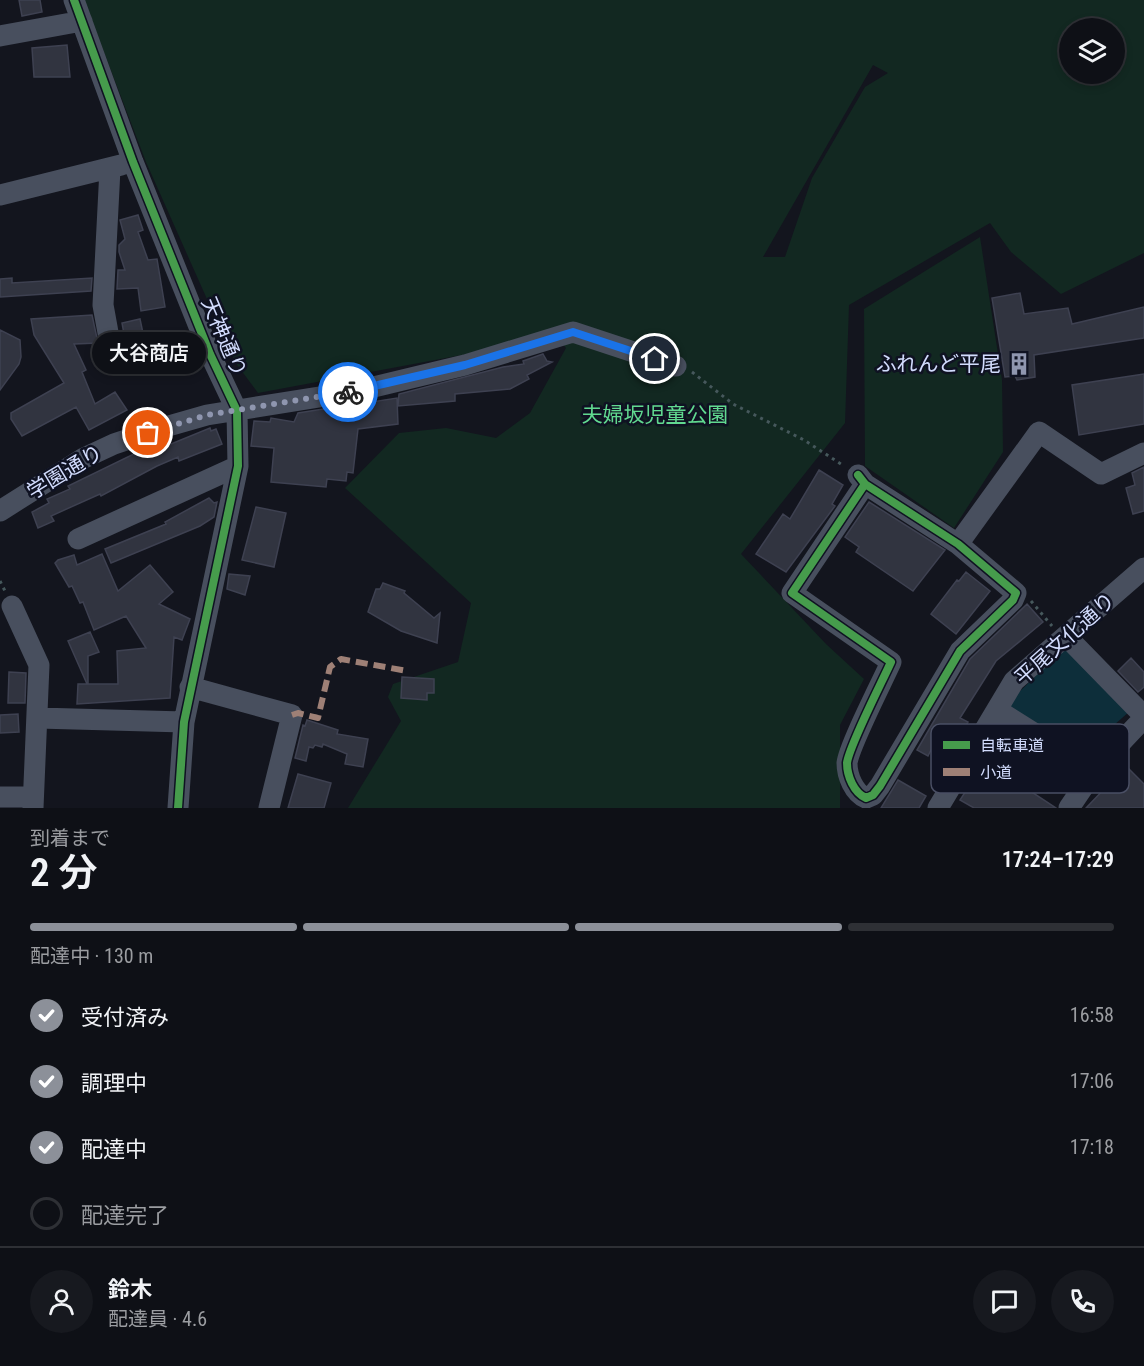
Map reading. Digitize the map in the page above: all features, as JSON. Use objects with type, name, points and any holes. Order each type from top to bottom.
[{"type":"street","name":"天神通り","points":[[74,0],[133,162],[210,354],[237,411],[238,466],[190,687],[184,722],[178,808]]},
{"type":"street","points":[[0,36],[82,21]]},
{"type":"street","points":[[0,195],[133,162]]},
{"type":"street","points":[[109,338],[103,305],[110,169]]},
{"type":"street","name":"学園通り","points":[[0,511],[84,458],[114,444],[207,415],[357,391],[465,365],[573,332],[676,366]]},
{"type":"street","points":[[958,544],[1039,432],[1101,474],[1144,453]]},
{"type":"street","points":[[78,539],[238,466]]},
{"type":"street","points":[[862,479],[958,544],[1016,593],[1013,600],[960,651],[880,786],[873,795],[866,798],[859,795],[852,784],[847,760],[891,662],[792,594],[862,479]]},
{"type":"street","name":"平尾文化通り","points":[[989,724],[1014,681],[1144,568]]},
{"type":"street","points":[[0,797],[33,803],[39,666],[12,606]]},
{"type":"street","points":[[1065,637],[1144,717],[1129,733]]},
{"type":"street","points":[[190,687],[292,715],[269,808]]},
{"type":"street","points":[[997,710],[1019,724]]},
{"type":"street","points":[[38,718],[184,722]]},
{"type":"street","points":[[1069,808],[1079,793]]},
{"type":"path","points":[[676,366],[696,374],[733,404],[804,440],[862,479]]},
{"type":"path","points":[[1024,595],[1065,637]]},
{"type":"green space","name":"夫婦坂児童公園","points":[[84,0],[1144,0],[1144,253],[1061,294],[1011,252],[990,223],[849,305],[845,423],[741,554],[826,644],[864,679],[840,725],[840,808],[348,808],[401,721],[388,697],[393,684],[458,662],[471,603],[345,488],[399,433],[446,428],[496,438],[530,413],[566,348],[558,337],[258,393],[235,362],[146,162]],"holes":[[[873,65],[888,73],[865,87],[812,178],[785,257],[763,257]]]},
{"type":"green space","points":[[980,237],[1002,380],[1003,452],[954,528],[865,466],[864,309]]},
{"type":"water","points":[[1067,646],[1130,711],[1115,724],[1033,724],[1007,708],[1015,696]]},
{"type":"building","points":[[19,0],[40,0],[42,12],[22,16]]},
{"type":"building","points":[[67,45],[70,77],[34,77],[32,48]]},
{"type":"building","points":[[138,215],[143,230],[138,232],[148,260],[157,259],[165,307],[141,311],[138,288],[117,289],[118,270],[125,270],[119,252],[119,245],[125,239],[120,220]]},
{"type":"building","points":[[12,278],[12,283],[92,278],[91,291],[0,297],[0,279]]},
{"type":"building","name":"ふれんど平尾","points":[[1020,293],[1024,314],[1068,308],[1072,324],[1144,307],[1144,338],[1034,355],[1035,377],[1017,380],[1015,376],[1005,377],[992,298]]},
{"type":"building","points":[[92,315],[98,343],[74,344],[86,370],[82,372],[95,404],[115,392],[127,410],[89,430],[76,407],[22,436],[11,419],[11,413],[64,383],[34,335],[31,319]]},
{"type":"building","points":[[140,319],[148,357],[129,361],[122,323]]},
{"type":"building","points":[[0,330],[20,340],[21,357],[19,364],[0,390]]},
{"type":"building","points":[[543,354],[547,361],[552,362],[527,375],[529,379],[510,389],[455,394],[455,401],[398,406],[399,394],[503,367],[524,364],[523,361]]},
{"type":"building","points":[[1144,374],[1144,424],[1079,435],[1072,385]]},
{"type":"building","points":[[397,398],[398,424],[358,429],[353,473],[347,472],[346,481],[327,479],[326,487],[271,482],[274,448],[251,446],[254,421],[270,422],[271,418],[294,422],[298,413],[330,408],[347,410],[346,406]]},
{"type":"building","points":[[210,428],[211,431],[216,429],[222,444],[179,461],[178,457],[157,466],[101,496],[100,494],[51,516],[54,521],[38,528],[32,512],[49,503],[47,499],[70,489],[68,486],[144,449],[145,452],[169,440],[171,444]]},
{"type":"building","points":[[1144,467],[1144,511],[1133,514],[1126,488],[1135,485],[1132,473]]},
{"type":"building","points":[[819,470],[843,485],[832,504],[835,506],[786,572],[756,554],[783,514],[790,519]]},
{"type":"building","points":[[209,498],[214,503],[217,502],[214,517],[200,526],[111,563],[105,549],[166,524],[165,522]]},
{"type":"building","points":[[869,502],[945,550],[913,591],[856,552],[859,547],[845,537]]},
{"type":"building","points":[[256,507],[286,513],[274,567],[242,560]]},
{"type":"building","points":[[102,554],[118,591],[150,565],[173,592],[159,604],[190,619],[182,640],[174,637],[170,698],[77,704],[78,684],[87,684],[68,641],[90,632],[99,652],[88,656],[88,684],[118,684],[117,651],[146,648],[126,616],[94,630],[83,602],[80,603],[72,586],[69,587],[55,563],[74,555],[77,565]]},
{"type":"building","points":[[966,572],[990,591],[956,634],[931,614]]},
{"type":"building","points":[[229,574],[250,576],[245,595],[227,589]]},
{"type":"building","points":[[383,583],[405,591],[404,593],[434,618],[440,613],[437,643],[401,631],[368,612],[376,589],[380,589]]},
{"type":"building","points":[[1027,604],[1043,622],[996,661],[960,718],[968,722],[967,724],[932,724],[970,659]]},
{"type":"building","points":[[1131,658],[1144,672],[1144,687],[1138,692],[1118,671]]},
{"type":"building","points":[[9,672],[26,673],[25,703],[8,703]]},
{"type":"building","points":[[402,677],[434,679],[434,693],[427,693],[427,700],[401,698]]},
{"type":"building","points":[[18,714],[19,732],[0,733],[0,715]]},
{"type":"building","points":[[307,720],[338,730],[337,734],[368,739],[363,767],[345,764],[347,754],[323,744],[322,747],[315,745],[313,748],[309,747],[306,761],[295,758],[303,725],[305,726]]},
{"type":"building","points":[[931,726],[931,750],[928,756],[917,750]]},
{"type":"building","points":[[1129,769],[1144,784],[1144,808],[1086,808],[1100,793],[1129,793]]},
{"type":"building","points":[[298,774],[331,783],[324,808],[288,808]]},
{"type":"building","points":[[898,780],[926,796],[919,808],[881,808]]},
{"type":"building","points":[[965,793],[1033,793],[1056,808],[974,808],[960,800]]},
{"type":"marked path","points":[[292,715],[298,713],[318,718],[330,667],[341,659],[407,671]]},
{"type":"cycle path","points":[[74,0],[133,162],[210,354],[237,411],[238,466],[184,722],[178,808]]},
{"type":"cycle path","points":[[858,475],[865,484],[958,544],[1016,593],[1013,600],[960,651],[880,786],[873,795],[866,798],[852,784],[847,763],[859,729],[891,662],[792,593],[865,484]]},
{"type":"way so far","points":[[148,433],[207,415],[348,392]]},
{"type":"place","name":"ふれんど平尾","points":[[1019,364]]},
{"type":"place","name":"大谷商店","points":[[148,433]]},
{"type":"route","points":[[348,392],[465,365],[573,332],[655,359]]}]
